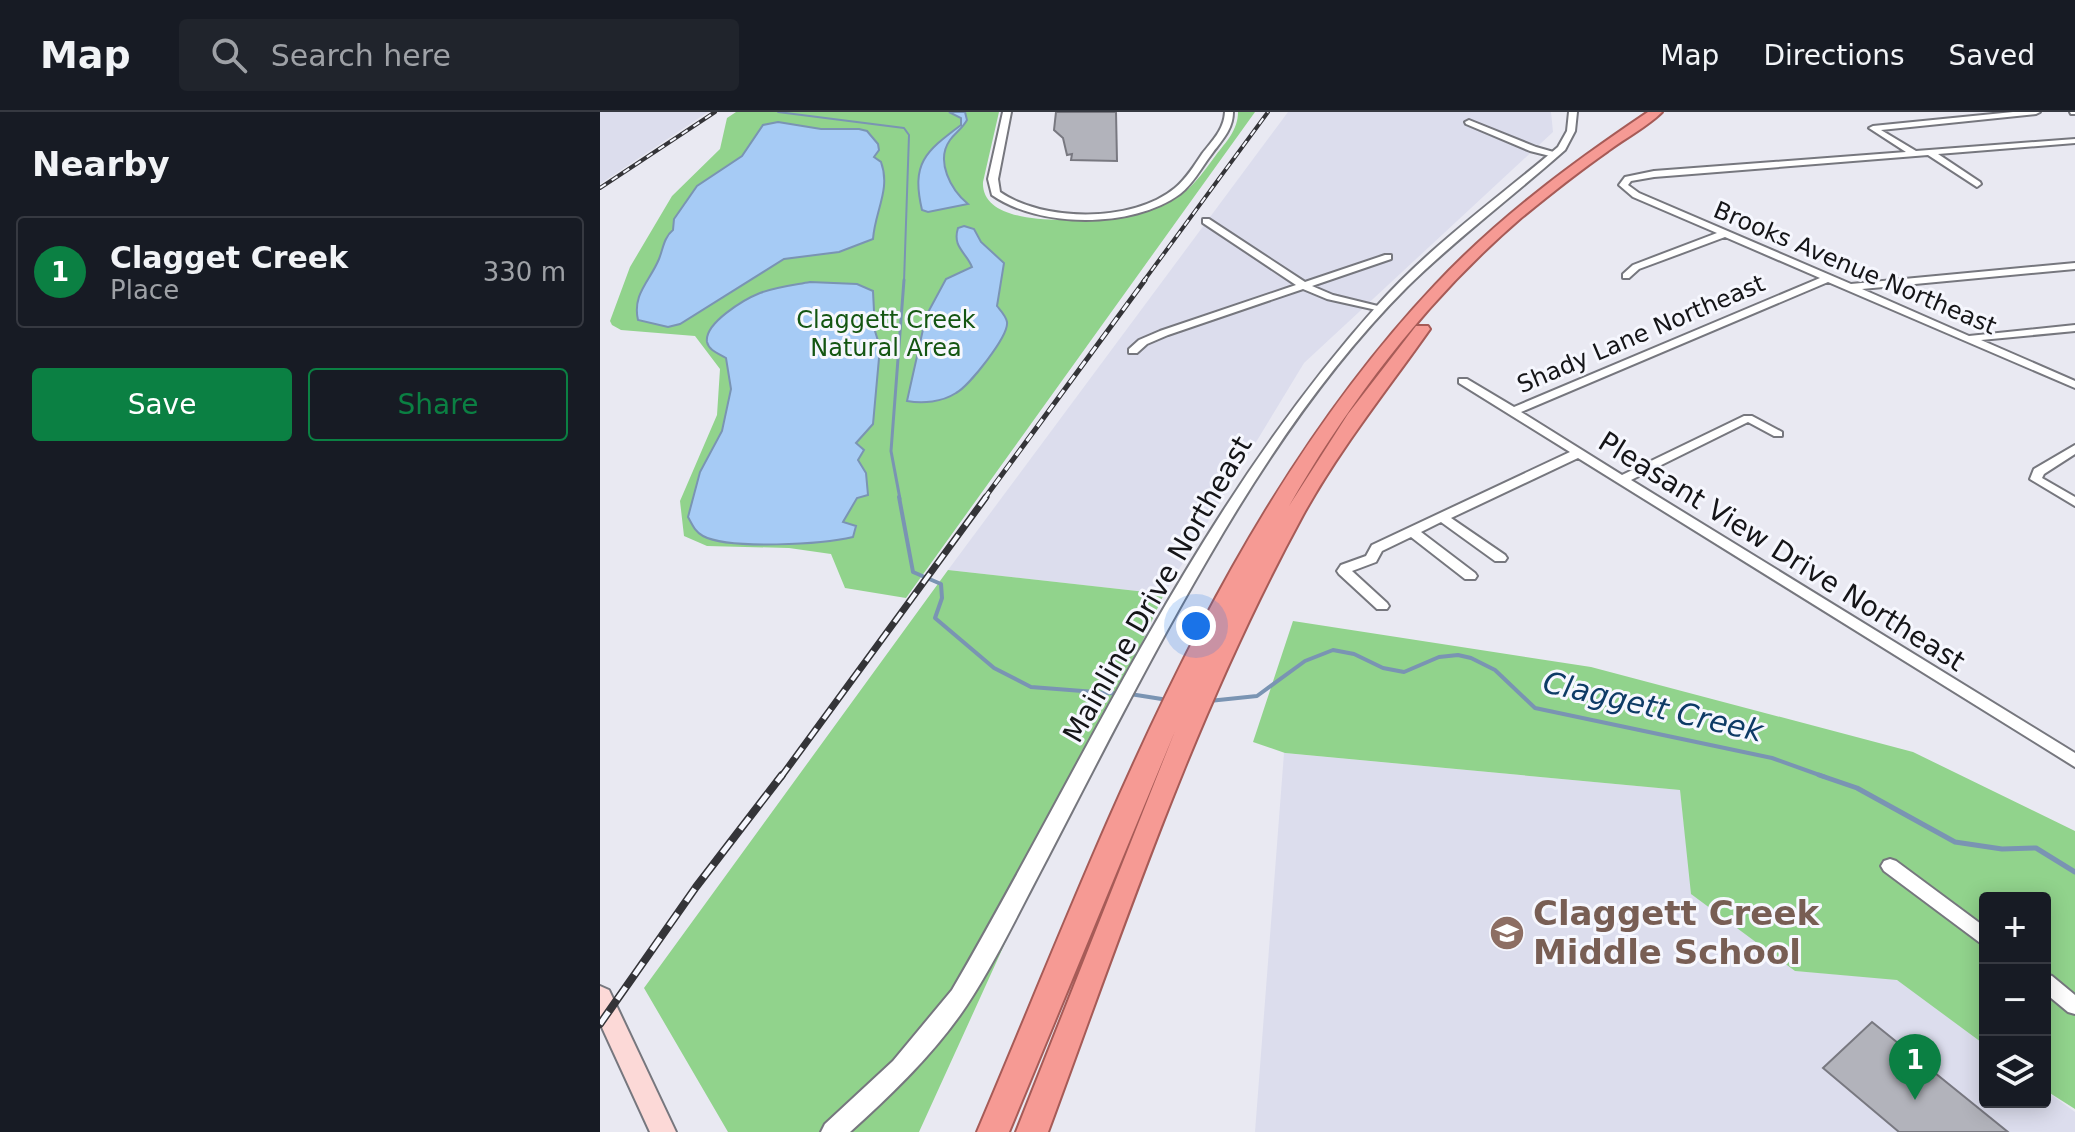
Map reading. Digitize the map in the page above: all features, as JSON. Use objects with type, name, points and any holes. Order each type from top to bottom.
[{"type":"highway","points":[[993,1132],[1205,665],[1236,579],[1293,481],[1341,409],[1391,343],[1462,264],[1516,214],[1581,163],[1656,112]]},
{"type":"highway","points":[[1205,665],[1295,512],[1364,404],[1414,338],[1448,298],[1514,231],[1591,167],[1673,112]]},
{"type":"highway","points":[[1032,1132],[1172,736]]},
{"type":"main road","points":[[600,997],[663,1132]]},
{"type":"street","points":[[1007,112],[993,179],[995,193],[1006,202],[1026,210],[1071,216],[1137,209],[1176,192],[1226,129],[1229,112]]},
{"type":"street","name":"Mainline Drive Northeast","points":[[833,1132],[889,1083],[928,1041],[960,997],[1202,555],[1268,452],[1381,308],[1469,224],[1568,140],[1573,112]]},
{"type":"street","points":[[2036,112],[1873,128],[1914,154],[2075,141]]},
{"type":"street","points":[[1469,122],[1554,155]]},
{"type":"street","points":[[1931,153],[1977,184]]},
{"type":"street","name":"Brooks Avenue Northeast","points":[[1914,154],[1654,174],[1623,183],[1633,194],[2075,385]]},
{"type":"street","points":[[1206,221],[1304,286],[1330,297],[1381,308]]},
{"type":"street","points":[[1626,276],[1636,267],[1726,233]]},
{"type":"street","points":[[1133,351],[1153,337],[1388,257]]},
{"type":"street","points":[[1850,287],[2075,266]]},
{"type":"street","name":"Shady Lane Northeast","points":[[1515,411],[1828,278]]},
{"type":"street","points":[[1968,339],[2075,328]]},
{"type":"street","name":"Pleasant View Drive Northeast","points":[[1463,381],[2075,761]]},
{"type":"street","points":[[1623,479],[1748,418],[1778,434]]},
{"type":"street","points":[[2075,449],[2038,472],[2036,479],[2075,502]]},
{"type":"street","points":[[1382,606],[1344,571],[1353,564],[1371,559],[1377,548],[1580,452]]},
{"type":"street","points":[[1442,517],[1500,558]]},
{"type":"street","points":[[1412,531],[1470,576]]},
{"type":"street","points":[[1890,866],[1979,933]]},
{"type":"street","points":[[2051,987],[2075,1006]]},
{"type":"shaded area","points":[[600,112],[708,112],[600,184]]},
{"type":"shaded area","points":[[1288,112],[1551,112],[1553,132],[1304,363],[1164,594],[948,570]]},
{"type":"shaded area","name":"Claggett Creek Middle School","points":[[1284,753],[1680,790],[1692,894],[1795,971],[1897,979],[1979,1040],[1979,1108],[2051,1108],[2051,1094],[2075,1112],[2075,1132],[1255,1132]]},
{"type":"green space","name":"Claggett Creek Natural Area","points":[[736,112],[999,112],[983,182],[989,200],[1006,212],[1062,220],[1125,214],[1151,209],[1176,199],[1206,169],[1231,135],[1238,112],[1255,112],[906,598],[845,588],[831,554],[789,548],[707,546],[684,536],[680,501],[717,415],[720,369],[695,336],[621,330],[610,321],[630,267],[672,196],[720,149],[727,118]]},
{"type":"green space","points":[[948,570],[1164,594],[919,1132],[728,1132],[644,988]]},
{"type":"green space","points":[[1293,621],[1591,667],[1913,752],[2075,831],[2075,1109],[2051,1094],[2051,892],[1979,892],[1979,1041],[1897,980],[1795,971],[1691,894],[1680,790],[1285,753],[1253,742]]},
{"type":"water","points":[[949,112],[965,112],[967,120],[950,140],[944,157],[951,183],[968,204],[928,212],[922,210],[918,181],[920,170],[930,151],[961,125],[961,118]]},
{"type":"water","points":[[778,122],[821,129],[859,129],[867,131],[878,144],[879,150],[874,157],[881,162],[884,181],[873,239],[839,252],[784,259],[680,324],[668,327],[638,320],[640,295],[673,230],[674,219],[697,186],[742,156],[763,125]]},
{"type":"water","points":[[958,228],[974,229],[981,242],[1004,263],[997,306],[1007,322],[1006,329],[987,360],[956,393],[932,402],[907,401],[926,316],[946,279],[972,267],[957,240]]},
{"type":"water","points":[[810,282],[857,284],[873,291],[875,331],[880,347],[873,424],[856,443],[864,450],[858,460],[866,473],[868,495],[857,498],[843,522],[856,526],[853,537],[821,542],[754,544],[703,536],[688,517],[700,472],[722,431],[731,389],[726,358],[710,348],[708,335],[718,320],[753,296]]},
{"type":"building","points":[[1056,112],[1116,112],[1117,161],[1071,160],[1072,154],[1067,155],[1063,138],[1054,130]]},
{"type":"building","points":[[1872,1022],[2008,1132],[1899,1132],[1823,1068]]},
{"type":"waterway","name":"Claggett Creek","points":[[778,112],[904,128],[909,135],[904,282]]},
{"type":"waterway","name":"Claggett Creek","points":[[900,499],[891,451],[904,280]]},
{"type":"waterway","name":"Claggett Creek","points":[[899,497],[913,572],[941,584],[942,598],[935,618],[994,668],[1031,687],[1121,694]]},
{"type":"waterway","name":"Claggett Creek","points":[[1209,701],[1257,696],[1305,661],[1333,650],[1404,672],[1439,657],[1458,655],[1495,670],[1535,708],[1772,758],[1825,777]]},
{"type":"waterway","name":"Claggett Creek","points":[[1130,694],[1168,700]]},
{"type":"waterway","name":"Claggett Creek","points":[[1819,775],[1857,788],[1955,842],[2002,849],[2036,848],[2075,872]]},
{"type":"railway","points":[[600,188],[715,112]]},
{"type":"railway","points":[[1143,282],[1268,112]]},
{"type":"railway","points":[[984,499],[1145,280]]},
{"type":"railway","points":[[781,777],[986,497]]},
{"type":"railway","points":[[600,1024],[696,887],[782,775]]},
{"type":"place","name":"Claggett Creek Middle School","points":[[1507,933]]},
{"type":"place","name":"Clagget Creek","points":[[1915,1100]]}]
